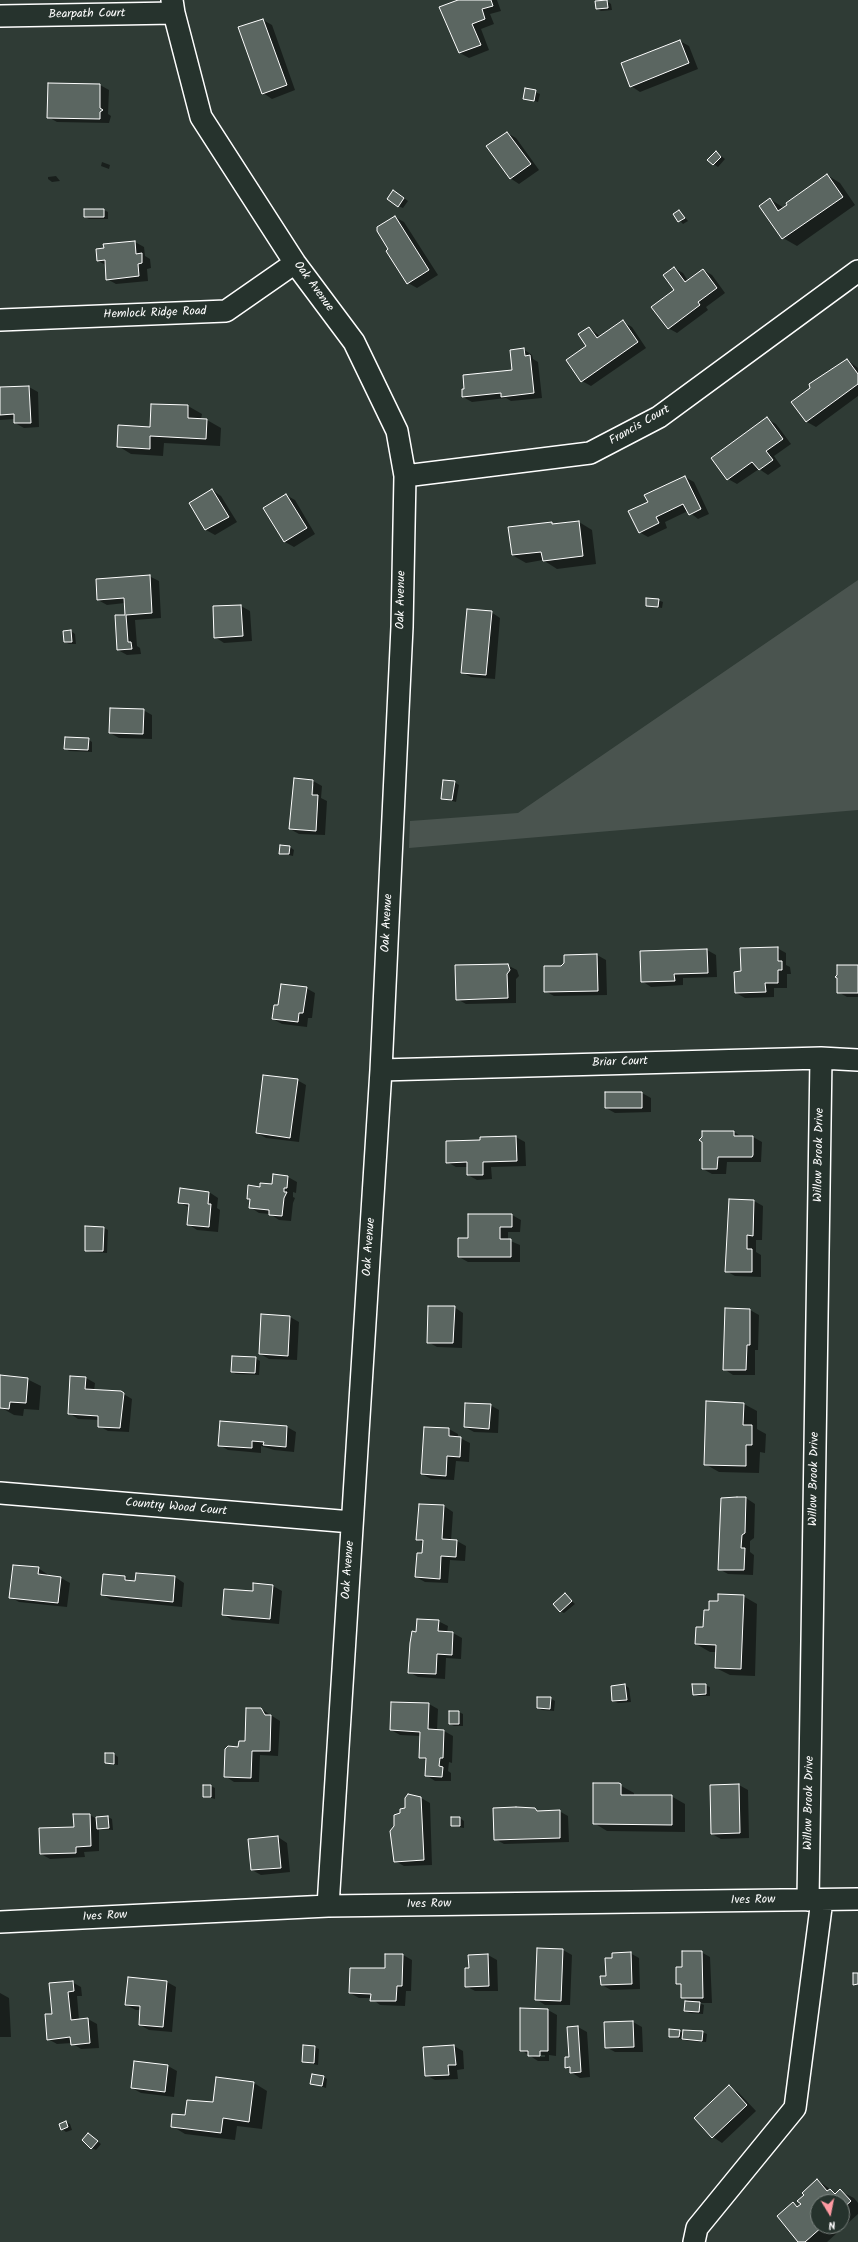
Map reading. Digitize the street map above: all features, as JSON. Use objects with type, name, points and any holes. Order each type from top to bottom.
[{"type":"street","name":"Bearpath Court","points":[[0,16],[173,6]]},
{"type":"street","name":"Oak Avenue","points":[[173,6],[201,117],[295,263],[354,342],[396,431],[404,476],[402,633],[382,1070],[328,1906]]},
{"type":"street","name":"Hemlock Ridge Road","points":[[0,320],[226,311],[295,263]]},
{"type":"street","name":"Francis Court","points":[[404,476],[590,453],[660,417],[858,271]]},
{"type":"street","name":"Briar Court","points":[[382,1070],[821,1058],[858,1060]]},
{"type":"street","name":"Willow Brook Drive","points":[[694,2242],[698,2228],[795,2108],[815,1900],[821,1058]]},
{"type":"street","name":"Country Wood Court","points":[[0,1493],[352,1522]]},
{"type":"street","name":"Ives Row","points":[[0,1922],[328,1906],[858,1899]]},
{"type":"shaded area","points":[[858,580],[858,810],[409,848],[410,821],[518,813]]},
{"type":"building","points":[[458,0],[491,0],[493,6],[482,9],[485,19],[472,24],[481,45],[459,53],[439,7]]},
{"type":"building","points":[[607,0],[608,8],[596,9],[595,1]]},
{"type":"building","points":[[263,19],[287,85],[262,94],[238,27]]},
{"type":"building","points":[[680,40],[689,63],[630,87],[621,63]]},
{"type":"building","points":[[48,83],[100,84],[100,108],[103,110],[100,112],[100,119],[47,118]]},
{"type":"building","points":[[525,88],[536,90],[534,101],[523,99]]},
{"type":"building","points":[[507,132],[531,164],[510,179],[486,146]]},
{"type":"building","points":[[716,151],[721,157],[713,165],[707,160]]},
{"type":"building","points":[[827,174],[843,197],[782,239],[759,206],[770,198],[778,211],[787,205],[786,203]]},
{"type":"building","points":[[393,190],[404,198],[398,207],[387,199]]},
{"type":"building","points":[[84,209],[104,209],[104,217],[84,217]]},
{"type":"building","points":[[679,210],[685,218],[678,222],[673,214]]},
{"type":"building","points":[[395,216],[429,270],[407,284],[386,251],[388,249],[377,231],[377,227]]},
{"type":"building","points":[[135,241],[136,254],[142,253],[142,263],[138,264],[139,276],[106,280],[105,260],[97,261],[96,249],[104,248],[103,244]]},
{"type":"building","points":[[674,267],[685,282],[703,269],[717,288],[698,302],[700,305],[668,329],[651,307],[674,290],[663,275]]},
{"type":"building","points":[[623,320],[638,342],[581,382],[566,360],[586,346],[578,334],[589,327],[597,338]]},
{"type":"building","points":[[524,348],[525,356],[530,355],[534,393],[501,397],[501,393],[462,397],[462,389],[464,389],[463,375],[512,370],[510,350]]},
{"type":"building","points":[[847,359],[858,374],[858,384],[806,422],[791,402],[810,388],[809,384]]},
{"type":"building","points":[[29,386],[31,423],[14,423],[14,414],[0,415],[0,387]]},
{"type":"building","points":[[151,404],[188,405],[188,418],[207,419],[206,439],[150,436],[150,449],[117,447],[118,425],[150,427]]},
{"type":"building","points":[[767,417],[783,439],[766,451],[773,460],[759,470],[752,462],[727,480],[711,458]]},
{"type":"building","points":[[685,476],[701,509],[689,515],[683,504],[656,517],[659,523],[639,533],[628,511],[648,502],[644,495]]},
{"type":"building","points":[[212,489],[229,517],[205,530],[189,503]]},
{"type":"building","points":[[286,494],[307,528],[284,542],[263,508]]},
{"type":"building","points":[[579,521],[583,556],[543,561],[541,552],[512,555],[508,527],[552,522],[552,524]]},
{"type":"building","points":[[150,575],[152,613],[126,615],[128,642],[131,642],[132,649],[117,650],[115,615],[125,615],[124,598],[97,600],[96,579]]},
{"type":"building","points":[[646,598],[659,599],[658,607],[646,606]]},
{"type":"building","points":[[241,605],[243,636],[214,638],[213,606]]},
{"type":"building","points":[[467,609],[492,611],[486,675],[461,673]]},
{"type":"building","points":[[71,630],[72,642],[64,642],[63,631]]},
{"type":"building","points":[[110,708],[144,709],[143,734],[109,733]]},
{"type":"building","points":[[65,737],[89,738],[88,750],[64,749]]},
{"type":"building","points":[[294,778],[313,780],[312,795],[318,795],[316,831],[289,829]]},
{"type":"building","points":[[443,780],[455,781],[452,800],[441,799]]},
{"type":"building","points":[[280,845],[290,846],[289,854],[279,854]]},
{"type":"building","points":[[778,947],[778,961],[782,961],[782,970],[778,970],[778,983],[765,983],[766,992],[735,993],[734,972],[741,971],[740,948]]},
{"type":"building","points":[[707,949],[708,973],[674,974],[675,981],[641,982],[640,951]]},
{"type":"building","points":[[597,954],[598,991],[544,992],[544,966],[561,966],[564,963],[564,955]]},
{"type":"building","points":[[508,964],[510,970],[507,974],[508,998],[456,1000],[455,965]]},
{"type":"building","points":[[837,965],[858,965],[858,993],[837,993],[837,978],[835,977],[837,975]]},
{"type":"building","points":[[281,984],[307,987],[303,1013],[299,1013],[298,1022],[272,1019],[274,1005],[278,1005]]},
{"type":"building","points":[[263,1075],[298,1079],[290,1138],[256,1133]]},
{"type":"building","points":[[605,1092],[642,1092],[642,1108],[605,1108]]},
{"type":"building","points":[[702,1131],[734,1131],[734,1136],[753,1136],[753,1155],[752,1157],[718,1157],[717,1169],[702,1169],[702,1142],[699,1140],[702,1137]]},
{"type":"building","points":[[516,1136],[517,1161],[483,1162],[483,1175],[467,1175],[467,1162],[446,1163],[446,1141],[480,1140],[480,1137]]},
{"type":"building","points":[[273,1174],[288,1176],[287,1188],[284,1188],[284,1192],[287,1192],[284,1198],[282,1216],[269,1215],[269,1210],[249,1208],[250,1199],[247,1199],[248,1185],[260,1187],[260,1183],[272,1184]]},
{"type":"building","points":[[180,1188],[209,1192],[208,1204],[211,1204],[209,1227],[187,1225],[189,1204],[178,1203]]},
{"type":"building","points":[[729,1199],[754,1200],[753,1236],[747,1235],[747,1249],[752,1249],[752,1272],[725,1272]]},
{"type":"building","points":[[468,1214],[512,1214],[512,1227],[500,1227],[500,1239],[511,1239],[511,1257],[458,1257],[458,1238],[468,1238]]},
{"type":"building","points":[[85,1226],[104,1227],[103,1251],[85,1251]]},
{"type":"building","points":[[428,1306],[455,1306],[453,1343],[427,1343]]},
{"type":"building","points":[[725,1308],[750,1309],[750,1345],[747,1345],[746,1370],[723,1370]]},
{"type":"building","points":[[261,1314],[290,1316],[288,1356],[259,1354]]},
{"type":"building","points":[[232,1356],[256,1357],[255,1373],[231,1372]]},
{"type":"building","points":[[0,1375],[28,1378],[26,1403],[10,1402],[9,1409],[0,1408]]},
{"type":"building","points":[[70,1376],[86,1377],[85,1389],[121,1391],[124,1393],[120,1428],[98,1427],[98,1416],[68,1414]]},
{"type":"building","points":[[706,1401],[744,1403],[743,1425],[752,1425],[752,1445],[746,1445],[746,1466],[704,1465]]},
{"type":"building","points":[[465,1403],[491,1404],[489,1429],[464,1427]]},
{"type":"building","points":[[220,1421],[287,1426],[286,1447],[263,1445],[264,1442],[252,1441],[252,1448],[218,1446]]},
{"type":"building","points":[[424,1427],[449,1428],[449,1436],[461,1437],[460,1457],[447,1456],[446,1476],[421,1474]]},
{"type":"building","points":[[746,1497],[745,1533],[742,1535],[741,1548],[745,1548],[744,1570],[718,1570],[721,1498]]},
{"type":"building","points":[[419,1504],[444,1505],[442,1539],[457,1540],[456,1557],[441,1556],[440,1579],[415,1577],[417,1553],[422,1553],[423,1540],[416,1540]]},
{"type":"building","points":[[13,1565],[39,1567],[38,1574],[61,1577],[58,1603],[9,1598]]},
{"type":"building","points":[[136,1573],[175,1576],[173,1602],[101,1595],[103,1574],[125,1576],[125,1580],[135,1581]]},
{"type":"building","points":[[253,1583],[273,1585],[270,1619],[222,1615],[224,1589],[253,1591]]},
{"type":"building","points":[[565,1593],[572,1601],[560,1612],[553,1604]]},
{"type":"building","points":[[718,1594],[744,1595],[741,1669],[715,1668],[716,1645],[695,1644],[696,1627],[703,1627],[704,1610],[709,1610],[709,1601],[718,1601]]},
{"type":"building","points":[[417,1619],[439,1620],[438,1631],[453,1632],[452,1655],[437,1654],[436,1674],[408,1673],[412,1631],[416,1632]]},
{"type":"building","points":[[625,1684],[627,1700],[612,1701],[611,1686]]},
{"type":"building","points":[[692,1684],[706,1684],[706,1694],[693,1695]]},
{"type":"building","points":[[537,1697],[551,1697],[550,1709],[537,1708]]},
{"type":"building","points":[[391,1702],[429,1703],[428,1729],[444,1730],[443,1758],[440,1758],[439,1766],[443,1767],[442,1777],[425,1776],[426,1758],[419,1758],[420,1732],[390,1730]]},
{"type":"building","points":[[246,1708],[261,1708],[265,1715],[271,1715],[270,1751],[252,1751],[251,1778],[224,1777],[225,1749],[228,1746],[238,1747],[239,1741],[245,1741]]},
{"type":"building","points":[[449,1711],[459,1711],[459,1724],[449,1724]]},
{"type":"building","points":[[105,1753],[114,1753],[114,1764],[105,1763]]},
{"type":"building","points":[[593,1783],[619,1783],[621,1784],[621,1795],[672,1795],[672,1825],[593,1824]]},
{"type":"building","points":[[739,1784],[740,1833],[711,1834],[710,1785]]},
{"type":"building","points":[[203,1785],[211,1785],[211,1797],[203,1797]]},
{"type":"building","points":[[408,1794],[421,1797],[424,1860],[394,1862],[390,1831],[394,1826],[394,1815],[400,1813],[400,1809],[405,1808],[405,1798]]},
{"type":"building","points":[[493,1808],[535,1808],[537,1811],[560,1810],[560,1838],[494,1840]]},
{"type":"building","points":[[73,1814],[90,1814],[91,1846],[76,1847],[76,1853],[40,1854],[39,1828],[74,1827]]},
{"type":"building","points":[[108,1816],[109,1828],[97,1829],[96,1817]]},
{"type":"building","points":[[451,1817],[460,1817],[460,1826],[451,1826]]},
{"type":"building","points":[[278,1836],[281,1868],[251,1870],[248,1839]]},
{"type":"building","points":[[537,1948],[563,1949],[561,2001],[535,2000]]},
{"type":"building","points":[[682,1951],[702,1951],[703,1998],[681,1998],[681,1984],[676,1984],[676,1967],[682,1967]]},
{"type":"building","points":[[631,1952],[632,1984],[601,1985],[600,1976],[606,1976],[605,1958],[612,1958],[612,1953]]},
{"type":"building","points":[[385,1954],[403,1954],[402,1986],[397,1986],[396,2001],[370,2001],[371,1994],[349,1993],[350,1968],[385,1968]]},
{"type":"building","points":[[488,1954],[489,1986],[465,1987],[465,1968],[469,1968],[468,1955]]},
{"type":"building","points":[[853,1973],[858,1973],[858,1984],[853,1985]]},
{"type":"building","points":[[128,1977],[167,1981],[163,2027],[139,2025],[140,2006],[125,2005]]},
{"type":"building","points":[[73,1981],[74,1991],[68,1992],[71,2020],[88,2018],[90,2043],[71,2045],[70,2037],[47,2040],[45,2014],[52,2014],[49,1983]]},
{"type":"building","points":[[685,2001],[700,2002],[699,2012],[684,2011]]},
{"type":"building","points":[[520,2008],[548,2009],[548,2051],[540,2051],[540,2056],[528,2056],[528,2051],[520,2051]]},
{"type":"building","points":[[633,2021],[634,2047],[605,2048],[604,2022]]},
{"type":"building","points":[[578,2026],[581,2072],[570,2073],[570,2067],[565,2068],[565,2057],[569,2057],[567,2027]]},
{"type":"building","points":[[669,2029],[680,2030],[679,2037],[669,2037]]},
{"type":"building","points":[[683,2030],[703,2031],[702,2041],[682,2039]]},
{"type":"building","points":[[303,2045],[315,2046],[314,2063],[302,2062]]},
{"type":"building","points":[[454,2045],[456,2065],[448,2065],[449,2075],[425,2076],[423,2047]]},
{"type":"building","points":[[134,2061],[168,2065],[165,2092],[131,2088]]},
{"type":"building","points":[[312,2074],[324,2076],[322,2086],[310,2084]]},
{"type":"building","points":[[216,2077],[254,2082],[249,2122],[223,2118],[221,2133],[171,2127],[172,2114],[185,2115],[187,2100],[213,2102]]},
{"type":"building","points":[[729,2085],[747,2105],[712,2138],[694,2118]]},
{"type":"building","points":[[66,2121],[68,2127],[61,2130],[59,2124]]},
{"type":"building","points":[[88,2133],[98,2141],[91,2149],[82,2140]]},
{"type":"building","points":[[817,2179],[827,2191],[830,2189],[835,2194],[810,2194],[810,2234],[814,2234],[805,2242],[798,2242],[777,2216],[793,2202],[797,2207],[801,2204],[797,2201],[804,2195],[802,2193]]},
{"type":"building","points":[[840,2189],[845,2194],[835,2194]]}]
